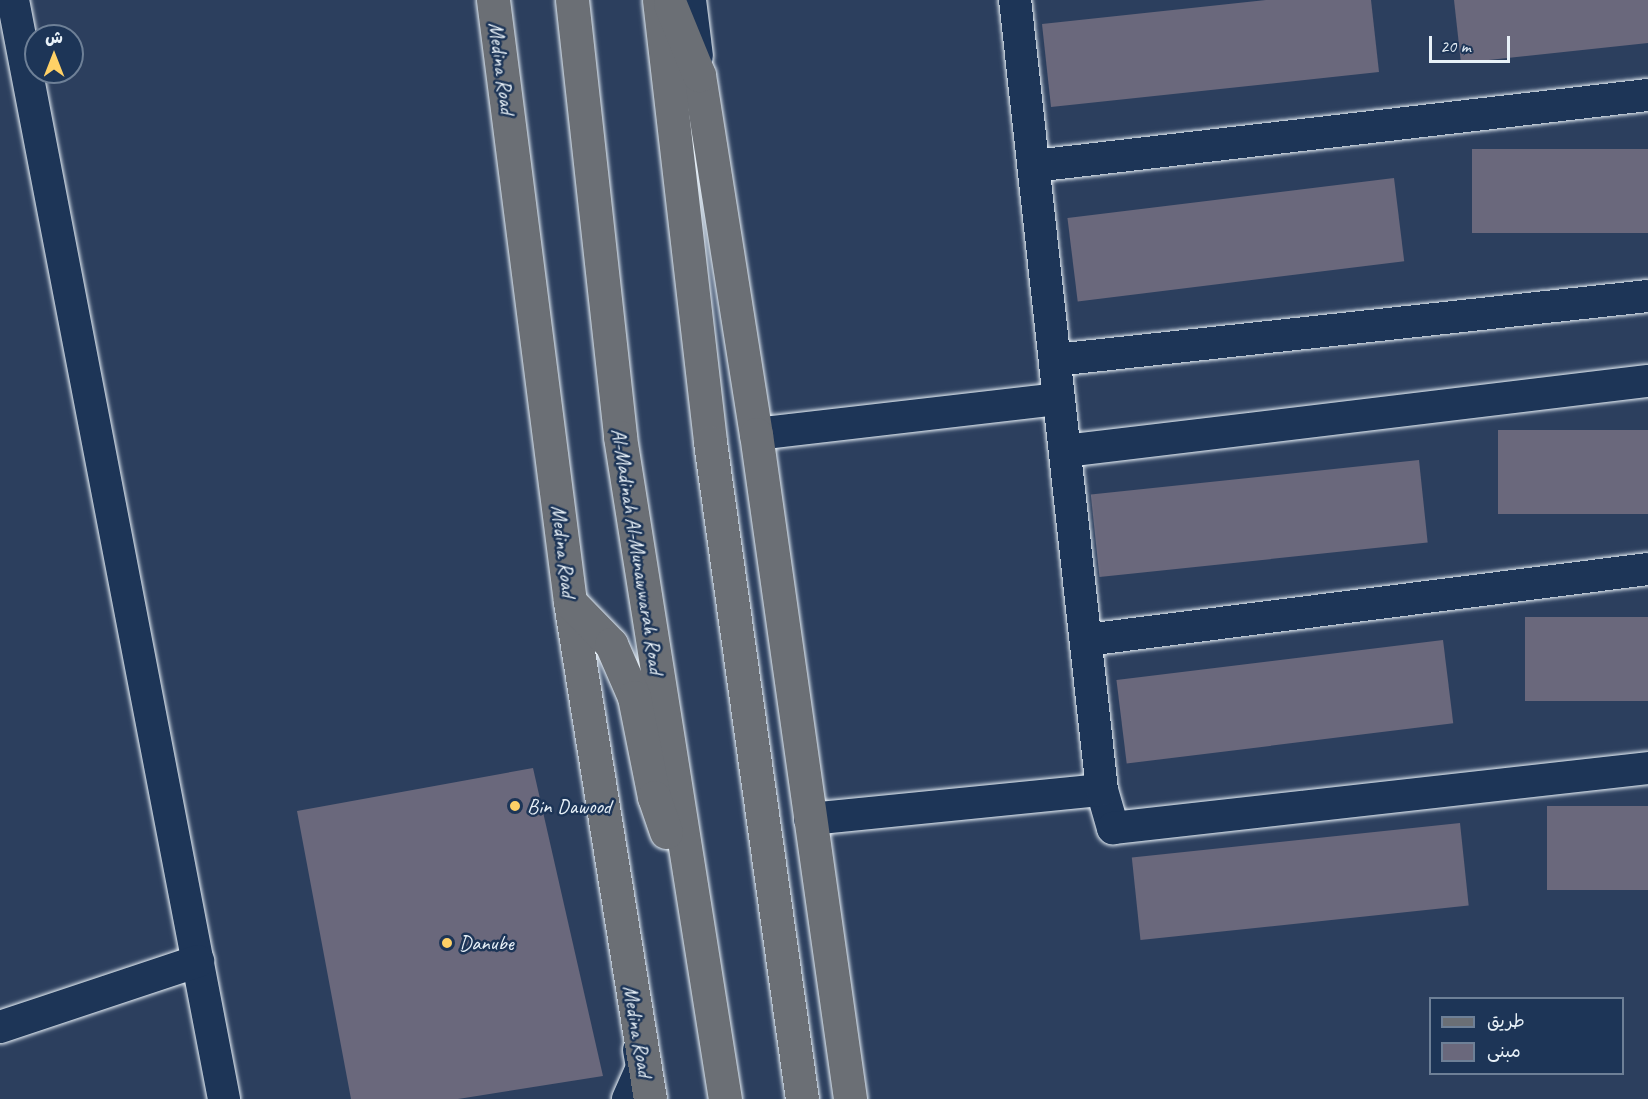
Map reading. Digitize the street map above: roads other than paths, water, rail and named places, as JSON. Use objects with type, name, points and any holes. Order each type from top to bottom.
[{"type":"main road","name":"Medina Road","points":[[493,0],[570,602],[650,1099]]},
{"type":"main road","name":"Al-Madinah Al-Munawwarah Road","points":[[572,0],[620,437],[725,1099]]},
{"type":"main road","points":[[658,0],[710,442],[802,1099]]},
{"type":"main road","points":[[669,0],[699,75],[756,434],[850,1099]]},
{"type":"main road","points":[[570,602],[611,644],[634,697],[661,823],[689,869]]},
{"type":"street","points":[[13,0],[13,77],[198,961],[224,1099]]},
{"type":"street","points":[[690,0],[699,75]]},
{"type":"street","points":[[1015,0],[1102,790],[1113,828],[1648,768]]},
{"type":"street","points":[[1034,166],[1648,95]]},
{"type":"street","points":[[1055,360],[1648,296]]},
{"type":"street","points":[[1065,451],[1648,381]]},
{"type":"street","points":[[756,434],[1059,399]]},
{"type":"street","points":[[1086,640],[1648,569]]},
{"type":"street","points":[[810,819],[1102,790]]},
{"type":"street","points":[[0,1027],[198,961]]},
{"type":"street","points":[[628,1099],[642,1068],[630,986]]},
{"type":"place","name":"Bin Dawood","points":[[515,806]]},
{"type":"place","name":"Danube","points":[[447,943]]}]
